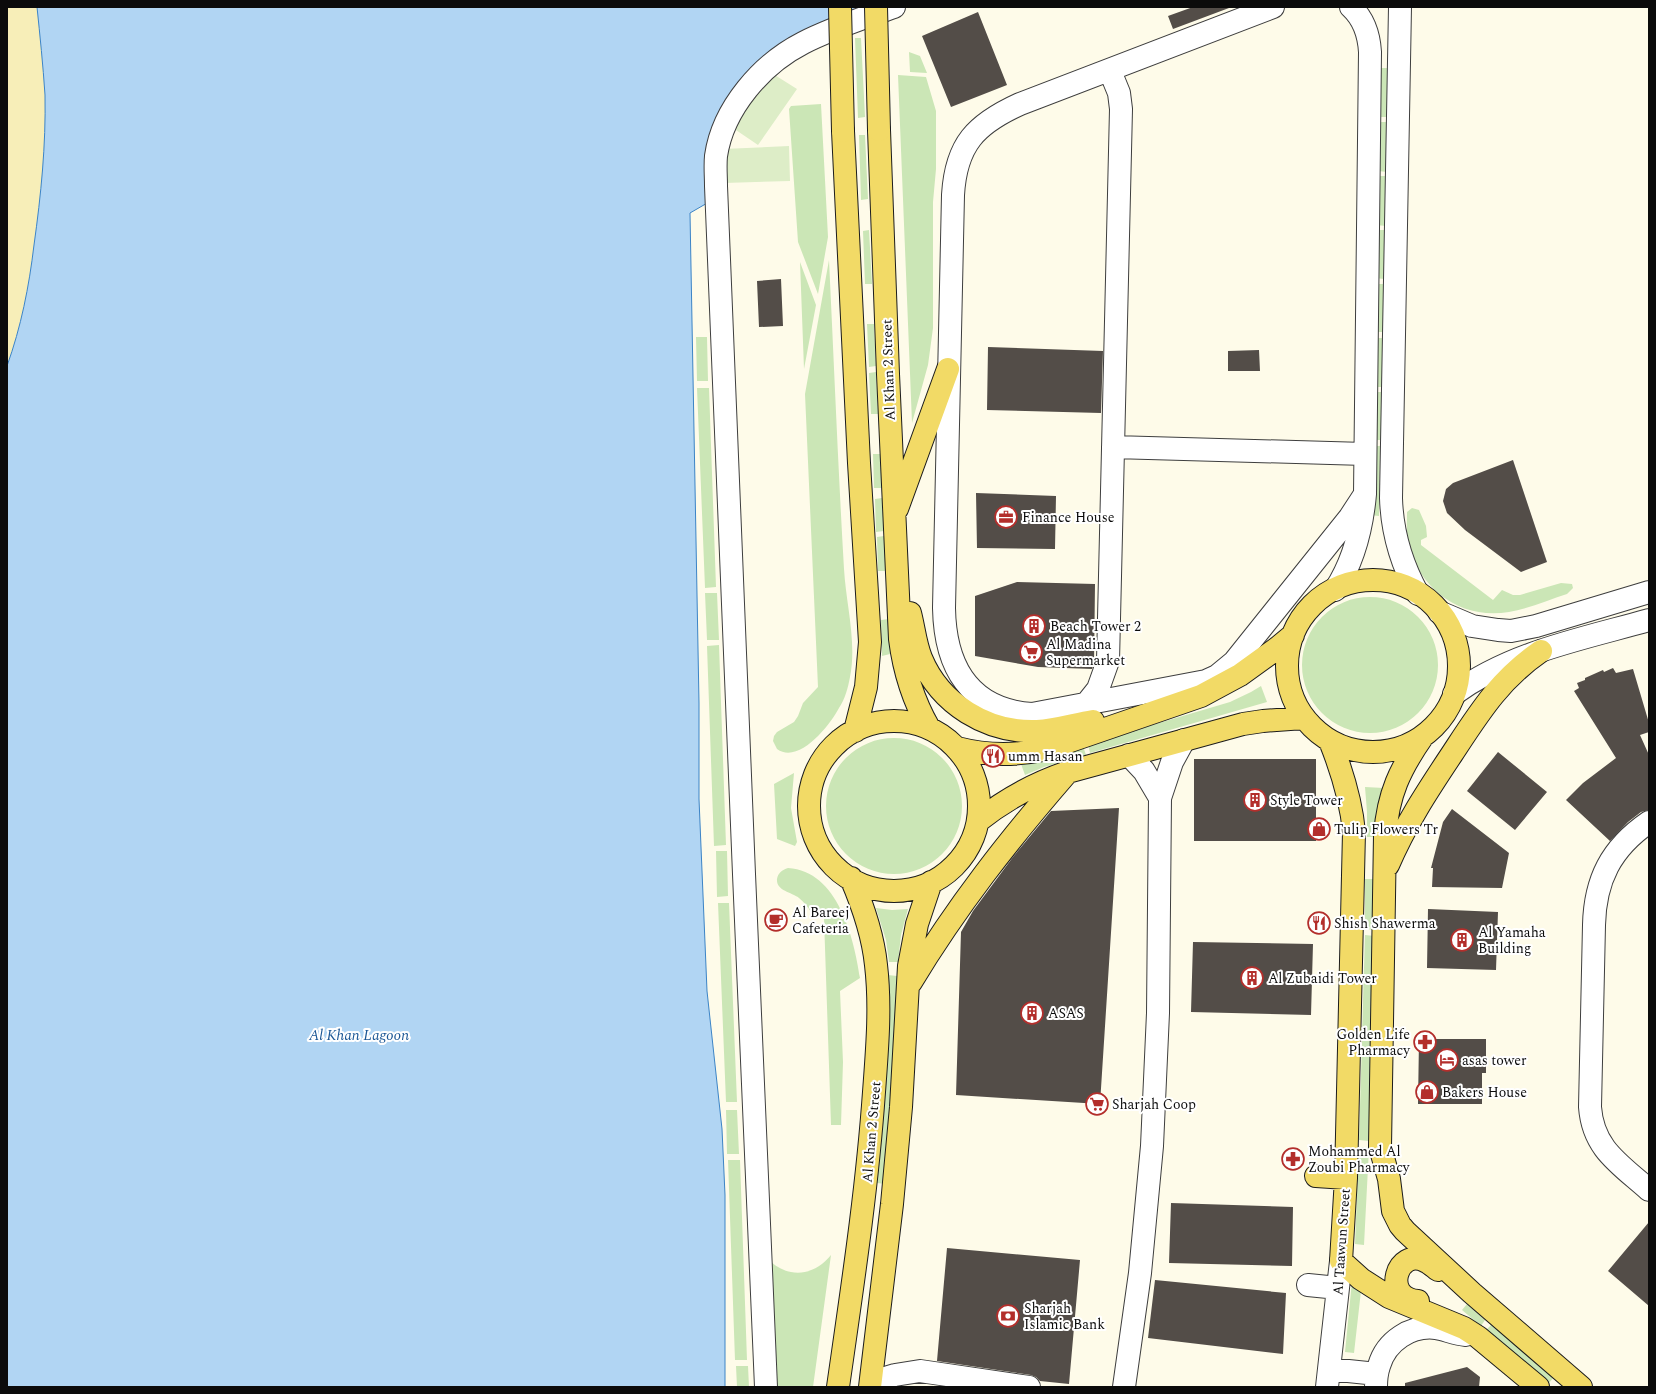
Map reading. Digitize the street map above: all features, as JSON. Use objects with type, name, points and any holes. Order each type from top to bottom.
[{"type":"main road","points":[[840,7],[843,130],[859,463],[870,620],[867,680],[855,731]]},
{"type":"main road","name":"Al Khan 2 Street","points":[[876,7],[879,130],[900,639],[912,695],[929,728]]},
{"type":"main road","points":[[894,517],[948,369]]},
{"type":"main road","points":[[896,554],[921,656],[927,670],[944,694],[961,708],[980,720],[1008,729],[1023,731],[1052,729],[1090,722],[1143,716]]},
{"type":"main road","points":[[1423,736],[1401,747],[1377,752],[1353,749],[1330,740],[1312,727],[1304,718],[1297,708],[1288,684],[1287,659],[1293,635],[1298,624],[1310,608],[1324,596],[1352,583],[1371,581],[1395,584],[1418,594],[1439,612],[1452,633],[1458,657],[1457,682],[1454,694],[1442,717],[1423,736],[1409,756],[1391,795],[1387,815],[1385,835],[1380,1147],[1389,1179],[1394,1211],[1400,1225],[1410,1237],[1472,1293],[1581,1387]]},
{"type":"main road","points":[[957,748],[974,753],[993,755],[1029,753],[1047,749],[1180,704],[1221,686],[1258,663],[1293,635]]},
{"type":"main road","points":[[1385,871],[1406,826],[1419,804],[1482,710],[1510,675],[1541,651]]},
{"type":"main road","points":[[978,821],[994,808],[1018,794],[1049,779],[1068,772],[1242,724],[1304,718]]},
{"type":"main road","points":[[892,721],[905,722],[929,728],[948,740],[957,748],[964,757],[974,777],[979,799],[978,821],[969,846],[962,858],[942,876],[930,882],[904,890],[890,890],[870,886],[851,878],[840,870],[823,852],[813,829],[809,804],[814,779],[825,757],[838,743],[855,731],[867,726],[892,721]]},
{"type":"main road","name":"Al Taawun Street","points":[[1330,740],[1348,790],[1354,832],[1346,1178],[1341,1261]]},
{"type":"main road","points":[[907,988],[947,924],[982,876],[1009,840],[1068,772]]},
{"type":"main road","name":"Al Khan 2 Street","points":[[838,1387],[863,1214],[875,1072],[878,987],[876,965],[867,921],[851,878]]},
{"type":"main road","name":"Al Khan 2 Street","points":[[871,1387],[892,1204],[900,1114],[907,988],[914,938],[930,882]]},
{"type":"main road","points":[[1316,1176],[1346,1178]]},
{"type":"main road","points":[[863,1214],[874,1218],[881,1228],[882,1234],[875,1285],[875,1294],[880,1313]]},
{"type":"main road","points":[[1472,1293],[1448,1278],[1426,1261],[1420,1259],[1408,1260],[1403,1264],[1396,1275],[1398,1289],[1402,1294],[1414,1300],[1430,1301],[1447,1307],[1454,1312],[1471,1333],[1538,1387]]},
{"type":"main road","points":[[1341,1261],[1361,1279],[1389,1296],[1471,1333]]},
{"type":"street","points":[[766,1387],[716,186],[716,156],[725,127],[739,100],[758,77],[777,60],[810,39],[894,7]]},
{"type":"street","points":[[1273,7],[1003,112],[988,120],[965,146],[958,161],[954,178],[948,369],[944,624],[956,668],[964,681],[975,693],[987,702],[1001,709],[1016,713],[1032,714],[1206,681],[1226,670],[1241,654],[1346,522],[1365,494]]},
{"type":"street","points":[[1400,7],[1391,498],[1393,525],[1398,548],[1403,564],[1418,594]]},
{"type":"street","points":[[1335,590],[1356,547],[1362,524],[1365,494],[1370,52],[1366,28],[1357,11]]},
{"type":"street","points":[[1086,704],[1098,689],[1108,661],[1121,109],[1119,93],[1110,71]]},
{"type":"street","points":[[1113,447],[1365,454]]},
{"type":"street","points":[[1439,612],[1479,627],[1498,630],[1517,630],[1536,626],[1649,592]]},
{"type":"street","points":[[944,608],[939,650],[944,694]]},
{"type":"street","points":[[1454,694],[1468,683],[1516,659],[1649,620]]},
{"type":"street","points":[[1108,661],[1113,678],[1126,691],[1133,695]]},
{"type":"street","points":[[1124,1387],[1140,1273],[1152,1146],[1158,1013],[1160,798],[1172,762],[1184,740]]},
{"type":"street","points":[[1129,755],[1150,779],[1160,798]]},
{"type":"street","points":[[1649,822],[1637,830],[1613,857],[1604,873],[1598,890],[1594,913],[1590,1107],[1593,1129],[1604,1148],[1649,1190]]},
{"type":"street","name":"Al Taawun Street","points":[[1328,1378],[1341,1261]]},
{"type":"street","points":[[1308,1285],[1338,1288]]},
{"type":"street","points":[[1328,1378],[1369,1380],[1388,1348],[1397,1339],[1412,1331],[1436,1328],[1471,1333]]},
{"type":"street","points":[[871,1387],[886,1378],[895,1375],[920,1371],[1029,1387]]},
{"type":"green space","points":[[855,38],[861,38],[865,117],[858,118]]},
{"type":"green space","points":[[909,52],[920,56],[927,73],[910,72]]},
{"type":"green space","points":[[1380,68],[1389,68],[1388,117],[1379,117]]},
{"type":"green space","points":[[770,72],[797,89],[758,145],[730,126]]},
{"type":"green space","points":[[898,75],[926,77],[936,111],[936,169],[933,202],[933,328],[928,365],[912,423]]},
{"type":"green space","points":[[821,104],[828,237],[818,294],[798,242],[789,109],[791,106]]},
{"type":"green space","points":[[1379,122],[1388,122],[1387,172],[1378,171]]},
{"type":"green space","points":[[859,135],[865,135],[868,199],[861,200]]},
{"type":"green space","points":[[789,146],[790,181],[724,183],[723,149]]},
{"type":"green space","points":[[1378,176],[1387,176],[1386,226],[1376,225]]},
{"type":"green space","points":[[869,230],[872,284],[865,284],[863,231]]},
{"type":"green space","points":[[1376,230],[1386,230],[1384,279],[1375,278]]},
{"type":"green space","points":[[829,260],[844,569],[852,637],[852,664],[845,697],[829,724],[804,748],[795,752],[786,753],[777,749],[773,741],[774,736],[777,732],[794,722],[803,703],[818,687],[805,394]]},
{"type":"green space","points":[[800,262],[816,305],[804,369]]},
{"type":"green space","points":[[1375,284],[1384,284],[1383,332],[1374,332]]},
{"type":"green space","points":[[867,324],[874,324],[876,366],[869,367]]},
{"type":"green space","points":[[696,337],[707,337],[708,381],[697,381]]},
{"type":"green space","points":[[1374,338],[1383,338],[1382,387],[1373,387]]},
{"type":"green space","points":[[876,372],[878,414],[871,414],[869,373]]},
{"type":"green space","points":[[697,388],[709,388],[716,587],[705,588]]},
{"type":"green space","points":[[1372,392],[1382,392],[1381,440],[1372,440]]},
{"type":"green space","points":[[1371,446],[1380,446],[1379,516],[1370,515]]},
{"type":"green space","points":[[873,454],[880,454],[882,488],[874,488]]},
{"type":"green space","points":[[882,498],[884,531],[876,532],[875,499]]},
{"type":"green space","points":[[1412,508],[1419,510],[1426,526],[1427,537],[1421,540],[1421,545],[1493,600],[1502,590],[1513,595],[1520,595],[1561,583],[1572,584],[1573,588],[1567,594],[1516,611],[1492,613],[1475,611],[1460,606],[1446,599],[1434,589],[1423,576],[1415,562],[1409,546],[1407,533],[1407,512]]},
{"type":"green space","points":[[884,536],[886,571],[878,571],[877,537]]},
{"type":"green space","points":[[705,593],[717,593],[719,640],[707,640]]},
{"type":"green space","points":[[1363,597],[1377,597],[1396,602],[1418,617],[1433,639],[1437,652],[1437,678],[1433,691],[1418,713],[1396,728],[1377,733],[1363,733],[1344,728],[1322,713],[1307,691],[1302,672],[1302,658],[1307,639],[1322,617],[1344,602]]},
{"type":"green space","points":[[889,619],[890,654],[882,656],[881,620]]},
{"type":"green space","points":[[719,645],[726,845],[714,846],[707,646]]},
{"type":"green space","points":[[1261,686],[1267,702],[1090,753],[1088,744],[1230,702]]},
{"type":"green space","points":[[887,738],[901,738],[920,743],[932,749],[947,763],[957,780],[961,793],[961,819],[957,832],[951,844],[937,859],[932,863],[914,871],[901,874],[887,874],[868,869],[856,863],[841,849],[837,844],[829,826],[826,813],[826,799],[831,780],[837,768],[851,753],[856,749],[874,741]]},
{"type":"green space","points":[[1083,746],[1086,755],[1044,767],[1025,775],[1021,764]]},
{"type":"green space","points":[[794,773],[791,808],[797,842],[795,846],[777,839],[774,784]]},
{"type":"green space","points":[[1365,787],[1384,788],[1377,837],[1367,837]]},
{"type":"green space","points":[[716,851],[727,851],[728,896],[717,897]]},
{"type":"green space","points":[[788,868],[805,872],[820,881],[831,894],[848,926],[857,962],[860,978],[840,991],[843,1062],[841,1125],[831,1125],[824,918],[814,909],[811,912],[799,898],[781,889],[777,883],[778,875]]},
{"type":"green space","points":[[1365,879],[1376,879],[1375,930],[1365,929]]},
{"type":"green space","points":[[718,903],[729,903],[737,1102],[726,1102]]},
{"type":"green space","points":[[876,908],[892,910],[908,909],[901,935],[898,962],[889,962],[886,940]]},
{"type":"green space","points":[[1365,935],[1375,936],[1372,1034],[1362,1034]]},
{"type":"green space","points":[[888,975],[897,976],[896,1028],[886,1184],[877,1183],[887,1027]]},
{"type":"green space","points":[[1362,1041],[1372,1041],[1369,1141],[1359,1140]]},
{"type":"green space","points":[[726,1110],[737,1110],[739,1154],[727,1154]]},
{"type":"green space","points":[[1359,1147],[1369,1148],[1364,1245],[1355,1244]]},
{"type":"green space","points":[[728,1160],[740,1160],[747,1360],[735,1360]]},
{"type":"green space","points":[[831,1255],[813,1387],[776,1387],[771,1262],[787,1271],[795,1273],[818,1267]]},
{"type":"green space","points":[[1352,1281],[1362,1282],[1354,1353],[1345,1352]]},
{"type":"green space","points":[[1467,1304],[1485,1320],[1481,1326],[1462,1310]]},
{"type":"green space","points":[[1491,1325],[1554,1377],[1549,1383],[1486,1330]]},
{"type":"green space","points":[[736,1366],[748,1366],[749,1387],[737,1387]]},
{"type":"sand","points":[[7,7],[37,7],[45,95],[45,114],[41,189],[30,276],[24,307],[7,366]]},
{"type":"water","name":"Al Khan Lagoon","points":[[37,7],[879,7],[753,73],[709,202],[690,213],[699,703],[699,799],[707,991],[722,1129],[725,1195],[725,1387],[7,1387],[7,366],[20,322],[27,291],[41,189],[45,132],[45,95]]},
{"type":"building","points":[[1193,7],[1229,8],[1173,29],[1168,16]]},
{"type":"building","points":[[978,12],[1007,85],[951,107],[922,36]]},
{"type":"building","points":[[781,279],[783,326],[759,327],[757,281]]},
{"type":"building","points":[[988,347],[1103,351],[1101,413],[987,410]]},
{"type":"building","points":[[1259,350],[1260,371],[1228,371],[1228,351]]},
{"type":"building","points":[[1513,460],[1547,562],[1521,572],[1465,530],[1447,513],[1443,501],[1446,489],[1453,483]]},
{"type":"building","points":[[976,493],[1056,496],[1055,549],[977,548]]},
{"type":"building","name":"Beach Tower 2","points":[[1017,582],[1095,584],[1094,664],[1092,669],[1038,667],[975,656],[975,596]]},
{"type":"building","points":[[1613,668],[1616,673],[1633,669],[1649,723],[1649,732],[1640,735],[1649,755],[1649,810],[1641,812],[1628,822],[1610,841],[1566,800],[1583,783],[1616,758],[1574,691],[1579,688],[1577,683],[1585,680],[1585,678],[1603,670],[1604,672]]},
{"type":"building","points":[[1498,752],[1547,792],[1515,830],[1467,791]]},
{"type":"building","name":"Style Tower","points":[[1194,759],[1316,759],[1316,841],[1194,841]]},
{"type":"building","name":"ASAS","points":[[1119,808],[1100,1104],[956,1095],[961,932],[973,911],[1013,857],[1051,811]]},
{"type":"building","points":[[1452,809],[1509,853],[1502,888],[1432,887],[1433,868],[1431,868],[1443,822]]},
{"type":"building","name":"Al Yamaha Building","points":[[1428,909],[1498,912],[1496,970],[1427,968]]},
{"type":"building","name":"Al Bareej Cafeteria","points":[[774,913],[778,913],[782,919],[778,925],[774,925],[770,921],[770,917]]},
{"type":"building","name":"Al Zubaidi Tower","points":[[1193,942],[1313,944],[1311,1015],[1191,1012]]},
{"type":"building","points":[[1419,1039],[1486,1039],[1486,1073],[1482,1073],[1482,1104],[1418,1104]]},
{"type":"building","points":[[1171,1203],[1293,1207],[1292,1266],[1169,1263]]},
{"type":"building","points":[[1649,1222],[1649,1306],[1608,1271]]},
{"type":"building","name":"Sharjah Islamic Bank","points":[[947,1248],[1080,1260],[1069,1384],[1040,1381],[1031,1375],[937,1361]]},
{"type":"building","points":[[1155,1280],[1286,1293],[1283,1354],[1148,1338]]},
{"type":"building","points":[[1467,1367],[1480,1377],[1479,1387],[1405,1387],[1405,1383]]},
{"type":"place","name":"Finance House","points":[[1006,517]]},
{"type":"place","name":"Beach Tower 2","points":[[1034,626]]},
{"type":"place","name":"Al Madina Supermarket","points":[[1031,652]]},
{"type":"place","name":"umm Hasan","points":[[993,756]]},
{"type":"place","name":"Style Tower","points":[[1255,800]]},
{"type":"place","name":"Tulip Flowers Tr","points":[[1319,829]]},
{"type":"place","name":"Al Bareej Cafeteria","points":[[776,920]]},
{"type":"place","name":"Shish Shawerma","points":[[1319,923]]},
{"type":"place","name":"Al Yamaha Building","points":[[1462,940]]},
{"type":"place","name":"Al Zubaidi Tower","points":[[1252,978]]},
{"type":"place","name":"ASAS","points":[[1032,1013]]},
{"type":"place","name":"Golden Life Pharmacy","points":[[1425,1042]]},
{"type":"place","name":"asas tower","points":[[1447,1060]]},
{"type":"place","name":"Bakers House","points":[[1427,1092]]},
{"type":"place","name":"Sharjah Coop","points":[[1097,1104]]},
{"type":"place","name":"Mohammed Al Zoubi Pharmacy","points":[[1293,1159]]},
{"type":"place","name":"Sharjah Islamic Bank","points":[[1008,1316]]}]
